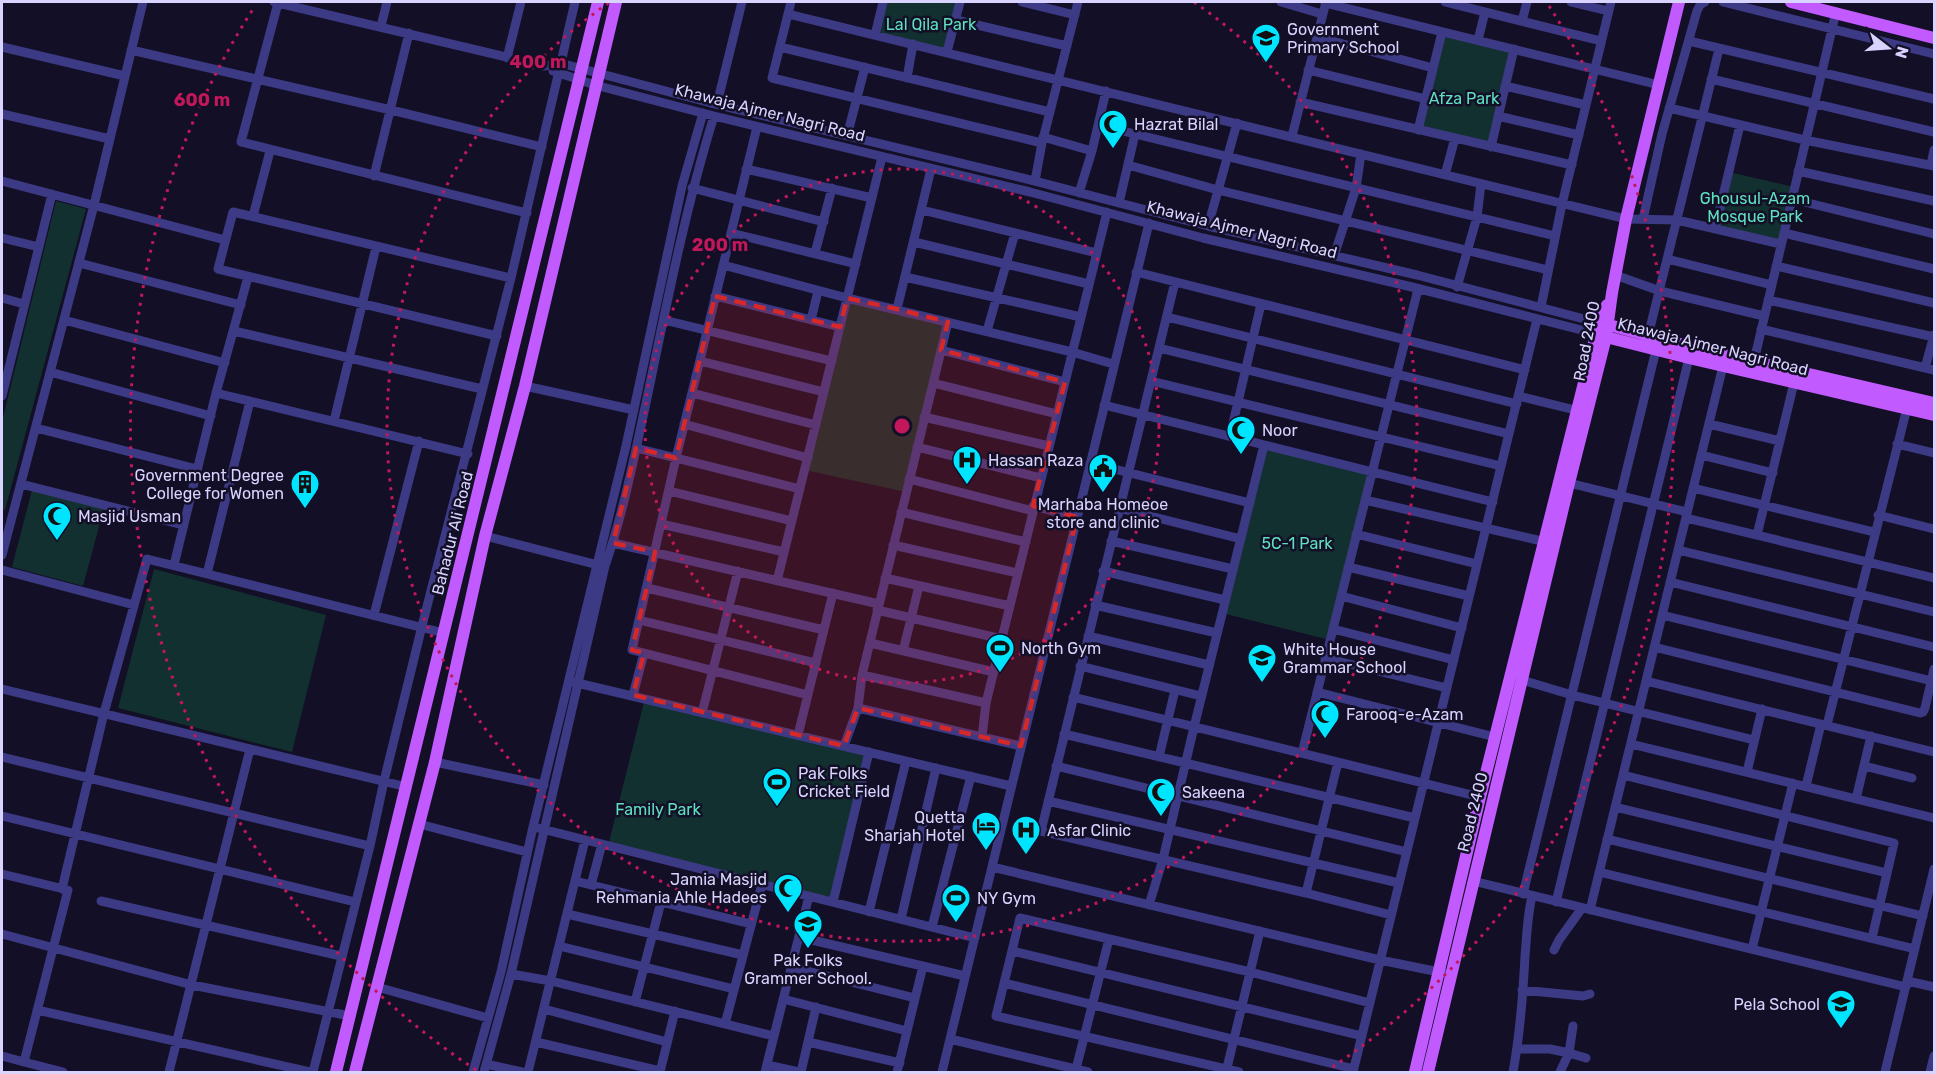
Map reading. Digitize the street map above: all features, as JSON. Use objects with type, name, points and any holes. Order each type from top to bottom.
[{"type":"main road","name":"Bahadur Ali Road","points":[[336,1072],[598,2]]},
{"type":"main road","name":"Bahadur Ali Road","points":[[355,1072],[435,762],[485,537],[525,386],[616,2]]},
{"type":"main road","name":"Road 2400","points":[[1415,1072],[1543,540],[1582,412],[1603,330],[1626,219],[1679,2]]},
{"type":"main road","points":[[1791,2],[1815,4],[1836,12],[1935,38]]},
{"type":"main road","name":"Khawaja Ajmer Nagri Road","points":[[1603,330],[1648,336],[1935,403]]},
{"type":"main road","name":"Khawaja Ajmer Nagri Road","points":[[1603,330],[1656,350],[1935,415]]},
{"type":"main road","name":"Road 2400","points":[[1428,1072],[1555,545],[1582,412]]},
{"type":"main road","points":[[422,724],[442,730]]},
{"type":"street","points":[[2,555],[94,205],[143,2]]},
{"type":"street","points":[[277,2],[241,142],[527,213]]},
{"type":"street","name":"Khawaja Ajmer Nagri Road","points":[[277,2],[544,66],[558,74],[581,74]]},
{"type":"street","points":[[381,26],[387,2]]},
{"type":"street","points":[[507,58],[521,2]]},
{"type":"street","points":[[38,1010],[312,1072],[370,846],[422,626],[468,454],[482,389],[527,213],[575,2]]},
{"type":"street","points":[[717,104],[742,2]]},
{"type":"street","points":[[791,2],[772,78],[1092,151]]},
{"type":"street","points":[[875,35],[883,2]]},
{"type":"street","points":[[947,52],[960,2]]},
{"type":"street","points":[[1022,2],[1075,15]]},
{"type":"street","points":[[1035,181],[1078,2]]},
{"type":"street","points":[[1281,2],[1322,14]]},
{"type":"street","points":[[1292,136],[1326,2],[1659,85]]},
{"type":"street","points":[[1445,2],[1601,41]]},
{"type":"street","points":[[1522,21],[1527,2]]},
{"type":"street","points":[[1541,307],[1610,6],[1571,2]]},
{"type":"street","points":[[1643,219],[1669,108],[1697,11],[1700,4],[1705,2]]},
{"type":"street","points":[[1724,2],[1935,54]]},
{"type":"street","points":[[1478,40],[1485,12]]},
{"type":"street","points":[[1754,361],[1836,12]]},
{"type":"street","points":[[788,14],[1626,219],[1677,220],[1781,244]]},
{"type":"street","points":[[956,20],[1067,46]]},
{"type":"street","points":[[1418,130],[1442,32]]},
{"type":"street","points":[[374,176],[409,33]]},
{"type":"street","points":[[1317,37],[1433,68]]},
{"type":"street","points":[[1689,41],[1935,99]]},
{"type":"street","points":[[906,78],[913,44]]},
{"type":"street","points":[[2,47],[125,76]]},
{"type":"street","points":[[780,47],[1050,112]]},
{"type":"street","points":[[1491,147],[1514,49]]},
{"type":"street","points":[[1648,336],[1719,49]]},
{"type":"street","points":[[131,50],[542,147]]},
{"type":"street","name":"Khawaja Ajmer Nagri Road","points":[[544,66],[560,63],[581,74],[703,113],[757,127],[1537,319],[1603,330]]},
{"type":"street","points":[[847,136],[865,68]]},
{"type":"street","points":[[1308,70],[1426,99]]},
{"type":"street","name":"Khawaja Ajmer Nagri Road","points":[[597,79],[717,104],[1541,307],[1603,330]]},
{"type":"street","points":[[1711,80],[1935,132]]},
{"type":"street","points":[[1505,86],[1586,105]]},
{"type":"street","points":[[1079,193],[1092,151],[1106,91]]},
{"type":"street","points":[[1300,102],[1572,165]]},
{"type":"street","points":[[1669,108],[1805,140],[1933,166],[1935,150]]},
{"type":"street","points":[[522,1072],[485,1068],[511,974],[579,683],[601,565],[682,186],[703,113]]},
{"type":"street","points":[[2,114],[110,139]]},
{"type":"street","points":[[473,1072],[501,972],[527,852],[569,681],[601,565],[613,543],[693,188],[714,116]]},
{"type":"street","points":[[1498,116],[1579,135]]},
{"type":"street","points":[[1208,226],[1237,123]]},
{"type":"street","points":[[1715,229],[1740,124]]},
{"type":"street","points":[[1098,125],[1556,236]]},
{"type":"street","points":[[757,127],[699,361],[632,650],[808,694]]},
{"type":"street","points":[[1119,203],[1136,134]]},
{"type":"street","points":[[1445,175],[1455,138]]},
{"type":"street","points":[[253,216],[270,151]]},
{"type":"street","points":[[1334,256],[1356,188],[1361,154]]},
{"type":"street","points":[[777,580],[882,157]]},
{"type":"street","points":[[1128,165],[1218,190],[1548,270]]},
{"type":"street","points":[[746,169],[872,198]]},
{"type":"street","points":[[897,309],[932,169]]},
{"type":"street","points":[[1798,171],[1935,201]]},
{"type":"street","points":[[2,181],[225,240]]},
{"type":"street","points":[[1457,287],[1477,217],[1481,183]]},
{"type":"street","points":[[693,188],[824,222]]},
{"type":"street","points":[[815,253],[832,188]]},
{"type":"street","points":[[2,396],[5,367],[24,304],[52,194]]},
{"type":"street","points":[[1089,208],[1092,196]]},
{"type":"street","points":[[1791,199],[1935,234]]},
{"type":"street","points":[[922,210],[1097,253]]},
{"type":"street","points":[[497,336],[218,269],[233,212],[511,278]]},
{"type":"street","points":[[982,737],[986,703],[1107,212]]},
{"type":"street","points":[[1180,231],[1183,219]]},
{"type":"street","points":[[942,1072],[1149,223]]},
{"type":"street","points":[[731,232],[856,264]]},
{"type":"street","points":[[987,331],[1015,233]]},
{"type":"street","points":[[1784,233],[1935,269]]},
{"type":"street","points":[[2,238],[39,247]]},
{"type":"street","points":[[914,242],[1089,284]]},
{"type":"street","points":[[334,421],[376,247]]},
{"type":"street","points":[[1667,259],[1772,285]]},
{"type":"street","points":[[79,263],[241,305]]},
{"type":"street","points":[[723,265],[818,291],[1113,364]]},
{"type":"street","points":[[1776,266],[1935,303]]},
{"type":"street","points":[[1136,272],[1525,370]]},
{"type":"street","points":[[1615,275],[1660,291],[1764,316]]},
{"type":"street","points":[[174,566],[216,393],[248,277]]},
{"type":"street","points":[[905,277],[1081,317]]},
{"type":"street","points":[[1175,282],[1041,831],[1391,915]]},
{"type":"street","points":[[1444,296],[1446,284]]},
{"type":"street","points":[[1302,753],[1418,288]]},
{"type":"street","points":[[811,320],[818,291]]},
{"type":"street","points":[[715,296],[840,327]]},
{"type":"street","points":[[2,298],[24,304]]},
{"type":"street","points":[[1761,329],[1930,369],[1934,336],[1768,300]]},
{"type":"street","points":[[1230,436],[1261,304]]},
{"type":"street","points":[[1167,317],[1397,373],[1582,412]]},
{"type":"street","points":[[1004,983],[1234,1039],[1353,1071],[1537,319]]},
{"type":"street","points":[[64,320],[225,363]]},
{"type":"street","points":[[664,320],[832,361]]},
{"type":"street","points":[[844,746],[858,708],[862,675],[948,322]]},
{"type":"street","points":[[234,331],[482,389]]},
{"type":"street","points":[[1159,348],[1509,434]]},
{"type":"street","points":[[941,350],[1065,382]]},
{"type":"street","points":[[1513,1072],[1526,956],[1527,895],[1572,695],[1656,350]]},
{"type":"street","points":[[1556,902],[1689,358]]},
{"type":"street","points":[[699,361],[824,392]]},
{"type":"street","points":[[1554,950],[1559,940],[1586,909],[1599,872],[1723,366]]},
{"type":"street","points":[[50,372],[211,416]]},
{"type":"street","points":[[1151,381],[1501,466]]},
{"type":"street","points":[[933,383],[1057,414]]},
{"type":"street","points":[[1757,535],[1794,383]]},
{"type":"street","points":[[525,386],[634,410]]},
{"type":"street","points":[[216,393],[468,454]]},
{"type":"street","points":[[692,393],[816,425]]},
{"type":"street","points":[[207,574],[250,401]]},
{"type":"street","points":[[1104,405],[1492,502]]},
{"type":"street","points":[[1806,786],[1835,691],[1907,408]]},
{"type":"street","points":[[924,417],[1049,446]]},
{"type":"street","points":[[684,424],[808,458]]},
{"type":"street","points":[[1709,424],[1780,441]]},
{"type":"street","points":[[36,428],[197,470]]},
{"type":"street","points":[[374,615],[419,441]]},
{"type":"street","points":[[1897,444],[1935,453]]},
{"type":"street","points":[[1149,905],[1171,830],[1194,727],[1264,445]]},
{"type":"street","points":[[917,447],[1041,478]]},
{"type":"street","points":[[636,448],[800,489]]},
{"type":"street","points":[[1701,455],[1773,473]]},
{"type":"street","points":[[1090,463],[1250,503]]},
{"type":"street","points":[[909,479],[1077,517]]},
{"type":"street","points":[[1569,483],[1654,504],[1757,535],[1935,578]]},
{"type":"street","points":[[21,484],[183,525]]},
{"type":"street","points":[[1693,488],[1874,532]]},
{"type":"street","points":[[669,490],[792,521]]},
{"type":"street","points":[[1365,500],[1543,540],[1555,545]]},
{"type":"street","points":[[1118,508],[1241,539]]},
{"type":"street","points":[[901,512],[1026,542]]},
{"type":"street","points":[[1878,515],[1935,529]]},
{"type":"street","points":[[661,524],[784,552]]},
{"type":"street","points":[[1356,534],[1477,564]]},
{"type":"street","points":[[485,537],[601,565]]},
{"type":"street","points":[[1111,541],[1233,569]]},
{"type":"street","points":[[613,543],[833,593],[911,618],[1002,639]]},
{"type":"street","points":[[893,545],[1018,573]]},
{"type":"street","points":[[1678,550],[1935,612]]},
{"type":"street","points":[[62,889],[104,713],[147,559],[444,633]]},
{"type":"street","points":[[1348,567],[1469,596]]},
{"type":"street","points":[[2,570],[134,605]]},
{"type":"street","points":[[702,713],[738,571]]},
{"type":"street","points":[[1103,571],[1225,600]]},
{"type":"street","points":[[885,578],[1010,606]]},
{"type":"street","points":[[1670,582],[1935,647]]},
{"type":"street","points":[[903,651],[919,586]]},
{"type":"street","points":[[647,588],[824,630]]},
{"type":"street","points":[[798,735],[833,593]]},
{"type":"street","points":[[1341,596],[1462,627]]},
{"type":"street","points":[[1095,604],[1217,633]]},
{"type":"street","points":[[1662,615],[1932,681]]},
{"type":"street","points":[[639,620],[816,663]]},
{"type":"street","points":[[1333,629],[1454,660]]},
{"type":"street","points":[[1088,636],[1209,665]]},
{"type":"street","points":[[870,643],[994,672]]},
{"type":"street","points":[[1654,647],[1920,713],[1925,708],[1935,669]]},
{"type":"street","points":[[633,695],[644,653]]},
{"type":"street","points":[[1325,658],[1447,688]]},
{"type":"street","points":[[1080,666],[1202,696]]},
{"type":"street","points":[[862,675],[986,703]]},
{"type":"street","points":[[1522,680],[1605,704],[1754,740]]},
{"type":"street","points":[[569,681],[1011,786]]},
{"type":"street","points":[[1646,681],[1935,752]]},
{"type":"street","points":[[2,689],[407,787]]},
{"type":"street","points":[[1159,757],[1175,690]]},
{"type":"street","points":[[1317,692],[1495,737]]},
{"type":"street","points":[[1073,697],[1480,797]]},
{"type":"street","points":[[858,708],[1021,746]]},
{"type":"street","points":[[1747,772],[1762,710]]},
{"type":"street","points":[[1064,734],[1415,818]]},
{"type":"street","points":[[1856,799],[1871,736]]},
{"type":"street","points":[[1631,744],[1935,818]]},
{"type":"street","points":[[169,1072],[250,749]]},
{"type":"street","points":[[833,902],[869,752]]},
{"type":"street","points":[[2,757],[370,846]]},
{"type":"street","points":[[869,912],[906,761]]},
{"type":"street","points":[[435,762],[544,785]]},
{"type":"street","points":[[1306,893],[1338,762]]},
{"type":"street","points":[[1056,766],[1407,852]]},
{"type":"street","points":[[1864,766],[1912,778]]},
{"type":"street","points":[[901,919],[936,768]]},
{"type":"street","points":[[932,927],[971,776]]},
{"type":"street","points":[[1623,776],[1894,843],[1872,938]]},
{"type":"street","points":[[1752,949],[1793,783]]},
{"type":"street","points":[[1048,801],[1399,883]]},
{"type":"street","points":[[1615,807],[1887,873]]},
{"type":"street","points":[[2,816],[355,902]]},
{"type":"street","points":[[419,824],[527,852]]},
{"type":"street","points":[[533,827],[975,938]]},
{"type":"street","points":[[1608,839],[1923,916]]},
{"type":"street","points":[[528,1072],[585,840]]},
{"type":"street","points":[[591,885],[602,844]]},
{"type":"street","points":[[992,867],[1380,960],[1452,974]]},
{"type":"street","points":[[1885,1072],[1935,869]]},
{"type":"street","points":[[1599,872],[1915,949]]},
{"type":"street","points":[[2,874],[69,890],[24,1062]]},
{"type":"street","points":[[575,881],[751,924]]},
{"type":"street","points":[[1473,881],[1752,949],[1906,984],[1935,987]]},
{"type":"street","points":[[725,1024],[762,884]]},
{"type":"street","points":[[809,896],[766,1069],[800,1072],[816,1007]]},
{"type":"street","points":[[101,901],[207,923],[341,956]]},
{"type":"street","points":[[635,1002],[661,902]]},
{"type":"street","points":[[567,914],[743,955]]},
{"type":"street","points":[[1239,1072],[1226,1071],[996,1016],[1020,918],[1250,972],[1370,1003]]},
{"type":"street","points":[[1226,1071],[1260,931]]},
{"type":"street","points":[[2,934],[192,985],[350,1016]]},
{"type":"street","points":[[799,937],[965,976]]},
{"type":"street","points":[[1076,1069],[1109,939]]},
{"type":"street","points":[[559,946],[734,989]]},
{"type":"street","points":[[1012,951],[1242,1009],[1362,1036]]},
{"type":"street","points":[[808,1042],[899,1068],[923,966]]},
{"type":"street","points":[[791,967],[915,998]]},
{"type":"street","points":[[511,974],[550,981],[774,1036]]},
{"type":"street","points":[[377,987],[488,1018]]},
{"type":"street","points":[[1522,990],[1583,996],[1590,993]]},
{"type":"street","points":[[783,999],[907,1031]]},
{"type":"street","points":[[544,1009],[667,1042]]},
{"type":"street","points":[[536,1042],[660,1072],[675,1011]]},
{"type":"street","points":[[1560,1072],[1569,1053],[1573,1026]]},
{"type":"street","points":[[950,1039],[1065,1070],[1076,1069],[1088,1072]]},
{"type":"street","points":[[1517,1049],[1550,1049],[1586,1058]]},
{"type":"street","points":[[2,1056],[56,1072]]},
{"type":"street","points":[[1930,1072],[1935,1056]]},
{"type":"highlighted area","points":[[715,296],[840,327],[847,298],[897,309],[948,322],[941,350],[1065,382],[1033,506],[1077,517],[1021,746],[858,708],[844,746],[702,713],[633,695],[644,653],[632,650],[655,552],[613,543],[636,448],[676,458]]},
{"type":"green space","name":"Lal Qila Park","points":[[883,2],[960,2],[947,52],[875,35]]},
{"type":"green space","name":"Afza Park","points":[[1442,32],[1514,49],[1491,147],[1418,130]]},
{"type":"green space","name":"Ghousul-Azam Mosque Park","points":[[1729,172],[1794,187],[1781,244],[1715,229]]},
{"type":"green space","points":[[56,201],[86,209],[5,510],[2,509],[2,422]]},
{"type":"green space","points":[[847,298],[948,322],[906,492],[805,470]]},
{"type":"green space","name":"5C-1 Park","points":[[1264,445],[1372,472],[1330,640],[1222,613]]},
{"type":"green space","name":"Masjid Usman","points":[[32,490],[104,508],[83,586],[12,567]]},
{"type":"green space","points":[[154,569],[326,615],[292,752],[118,708]]},
{"type":"green space","name":"Pak Folks Cricket Field","points":[[645,698],[869,752],[833,902],[608,846]]},
{"type":"place","name":"Government Primary School","points":[[1266,64]]},
{"type":"place","name":"Hazrat Bilal","points":[[1113,150]]},
{"type":"place","name":"Noor","points":[[1241,456]]},
{"type":"place","name":"Hassan Raza","points":[[967,486]]},
{"type":"place","name":"Marhaba Homeoe store and clinic","points":[[1103,494]]},
{"type":"place","name":"Government Degree College for Women","points":[[305,510]]},
{"type":"place","name":"Masjid Usman","points":[[57,542]]},
{"type":"place","name":"North Gym","points":[[1000,674]]},
{"type":"place","name":"White House Grammar School","points":[[1262,684]]},
{"type":"place","name":"Farooq-e-Azam","points":[[1325,740]]},
{"type":"place","name":"Pak Folks Cricket Field","points":[[777,808]]},
{"type":"place","name":"Sakeena","points":[[1161,818]]},
{"type":"place","name":"Quetta Sharjah Hotel","points":[[986,852]]},
{"type":"place","name":"Asfar Clinic","points":[[1026,856]]},
{"type":"place","name":"Jamia Masjid Rehmania Ahle Hadees","points":[[788,914]]},
{"type":"place","name":"NY Gym","points":[[956,924]]},
{"type":"place","name":"Pak Folks Grammer School.","points":[[808,950]]},
{"type":"place","name":"Pela School","points":[[1841,1030]]},
{"type":"park label","name":"Family Park","points":[[658,809]]}]
